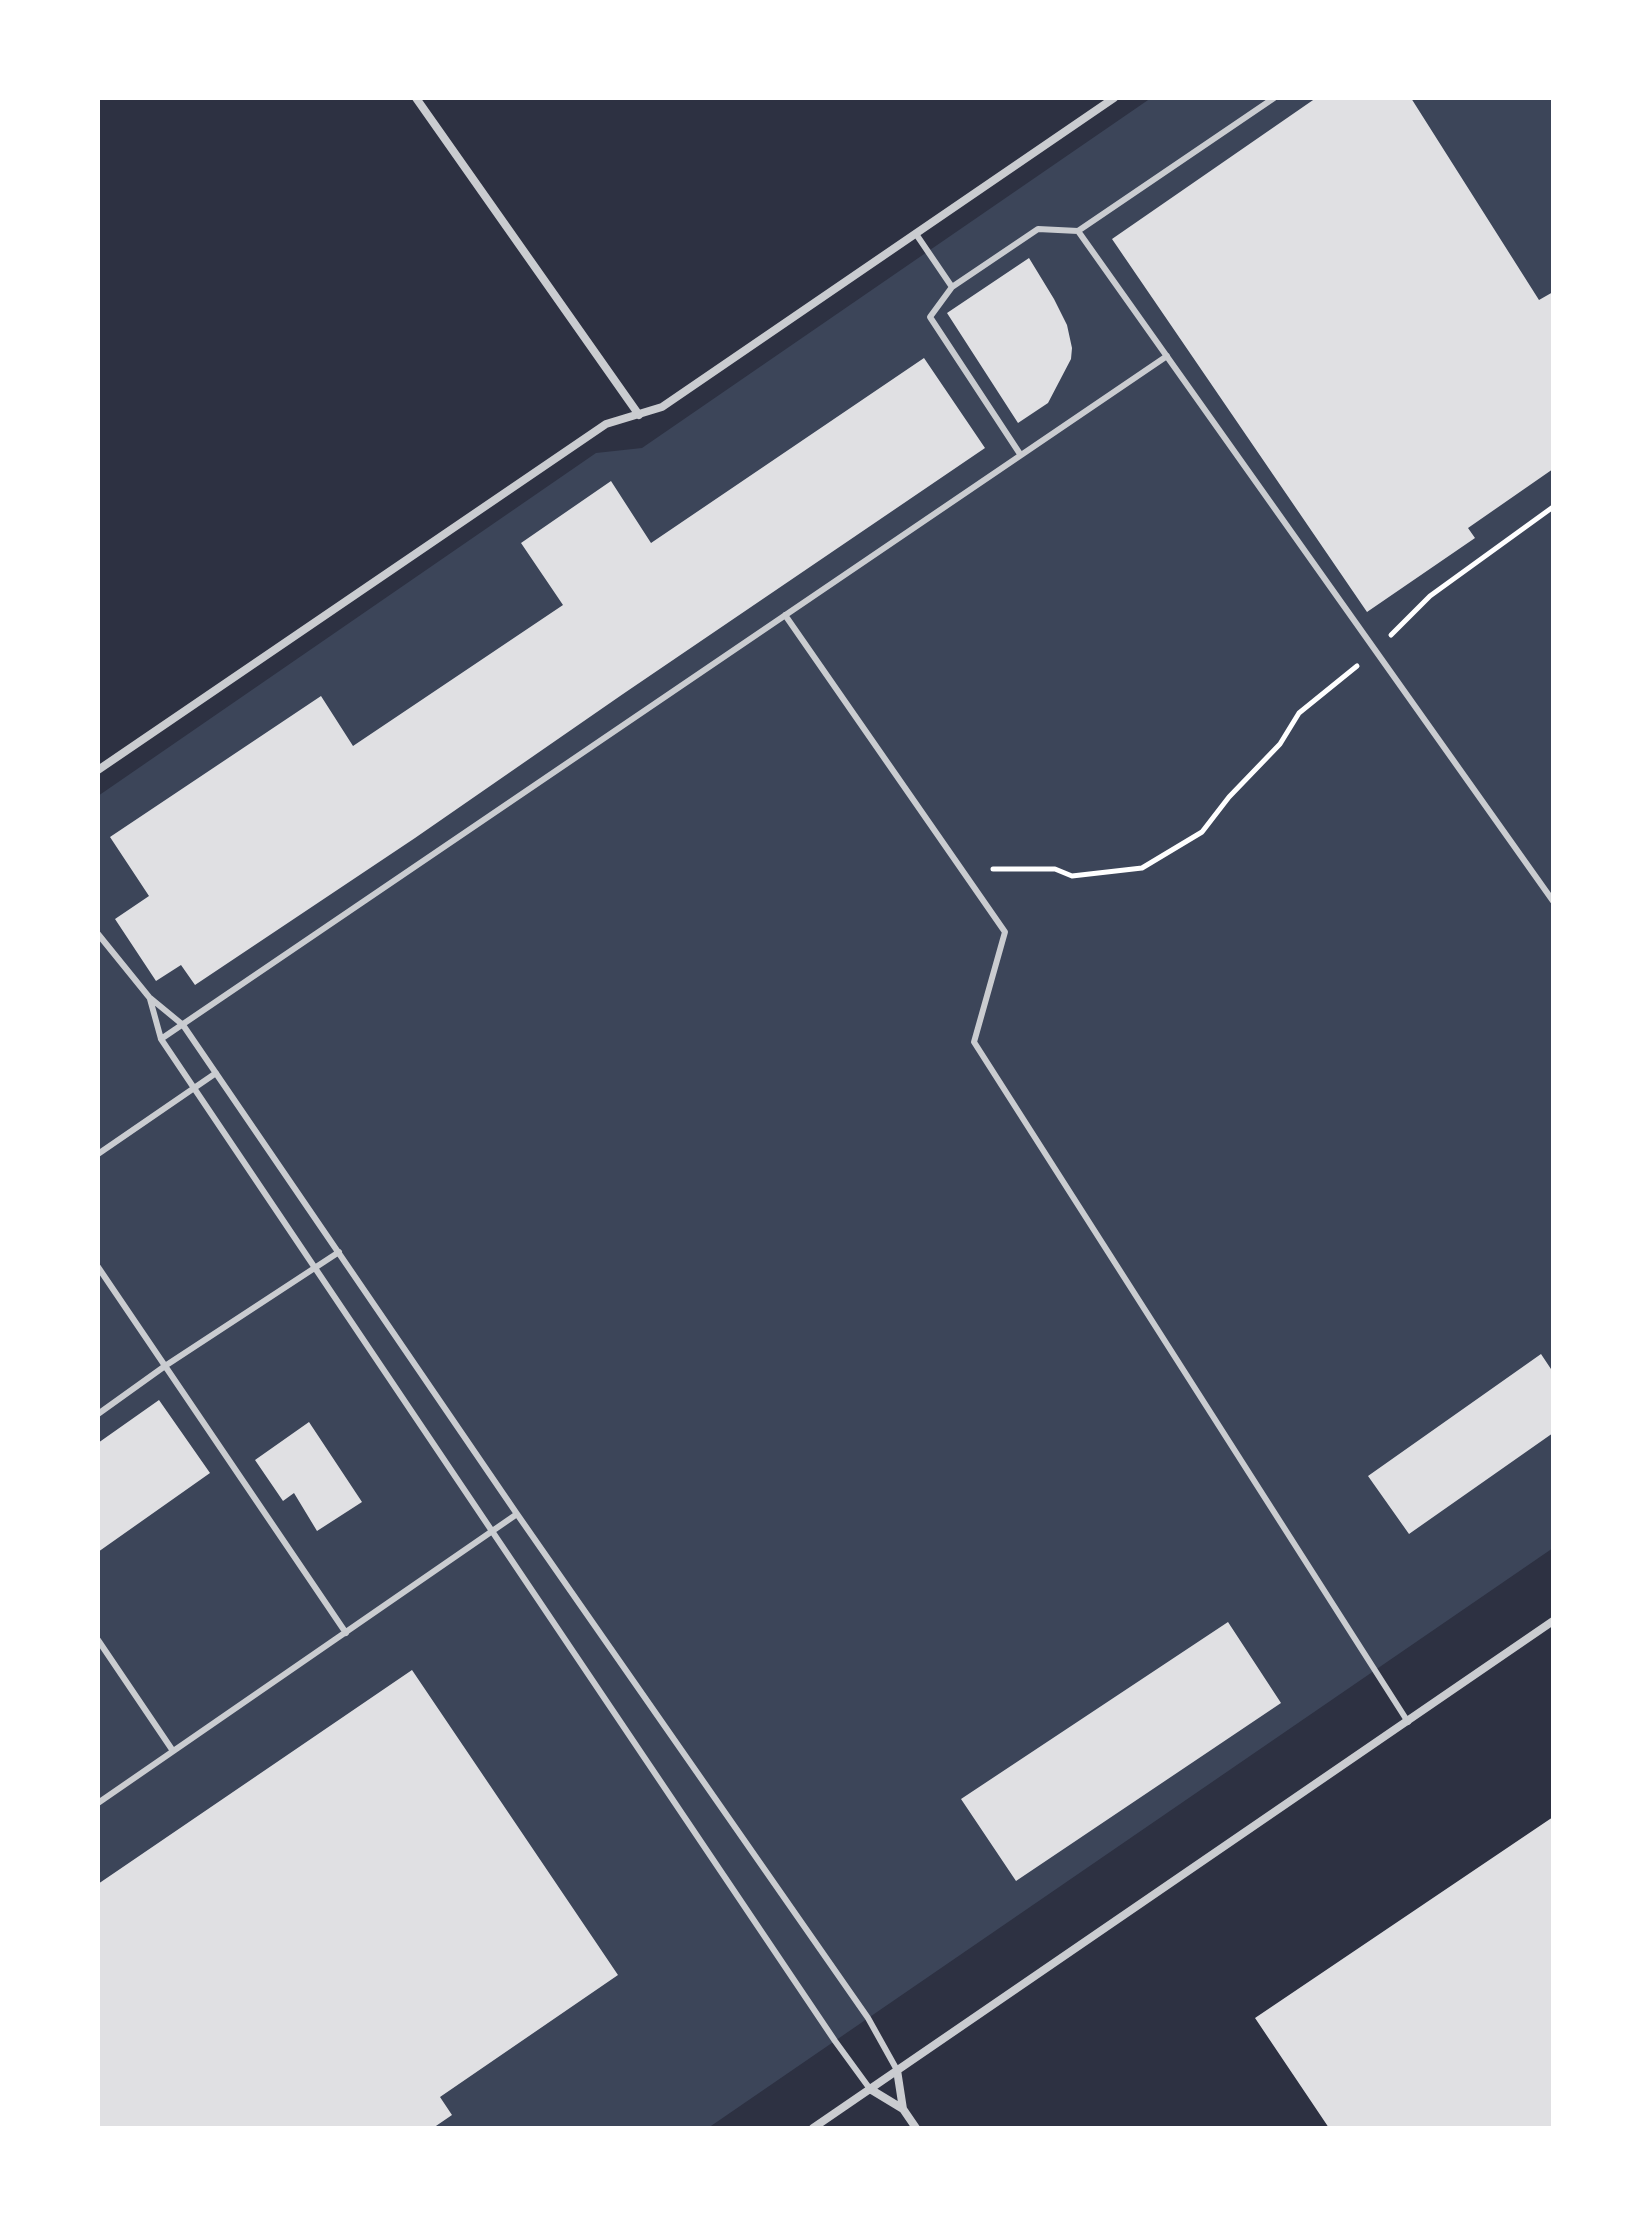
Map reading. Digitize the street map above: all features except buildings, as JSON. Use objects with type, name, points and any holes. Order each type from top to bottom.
[{"type":"street","points":[[416,98],[639,415]]},
{"type":"street","points":[[98,770],[606,424],[662,407],[1114,98]]},
{"type":"street","points":[[813,2128],[1553,1621]]},
{"type":"street","points":[[897,2070],[903,2109]]},
{"type":"street","points":[[870,2089],[903,2109],[916,2128]]},
{"type":"lane","points":[[1020,454],[930,317],[952,287],[1038,229],[1078,231],[1274,98]]},
{"type":"lane","points":[[1078,231],[1553,901]]},
{"type":"lane","points":[[916,234],[952,287]]},
{"type":"lane","points":[[161,1039],[1167,356]]},
{"type":"lane","points":[[785,615],[1005,932],[974,1042],[1408,1722]]},
{"type":"lane","points":[[98,934],[149,997],[183,1025],[517,1514],[868,2018],[897,2070]]},
{"type":"lane","points":[[149,997],[161,1039],[870,2089]]},
{"type":"lane","points":[[98,1154],[216,1073]]},
{"type":"lane","points":[[98,1414],[165,1366],[339,1252]]},
{"type":"lane","points":[[98,1267],[346,1633]]},
{"type":"lane","points":[[98,1803],[517,1514]]},
{"type":"lane","points":[[98,1640],[173,1751]]},
{"type":"path","points":[[964,869],[1055,869],[1072,876],[1142,868],[1202,832],[1229,797],[1280,744],[1299,713],[1376,650],[1430,596],[1553,507]]},
{"type":"shaded area","points":[[1151,98],[1553,98],[1553,1548],[708,2128],[98,2128],[98,796],[596,453],[642,448]]}]
